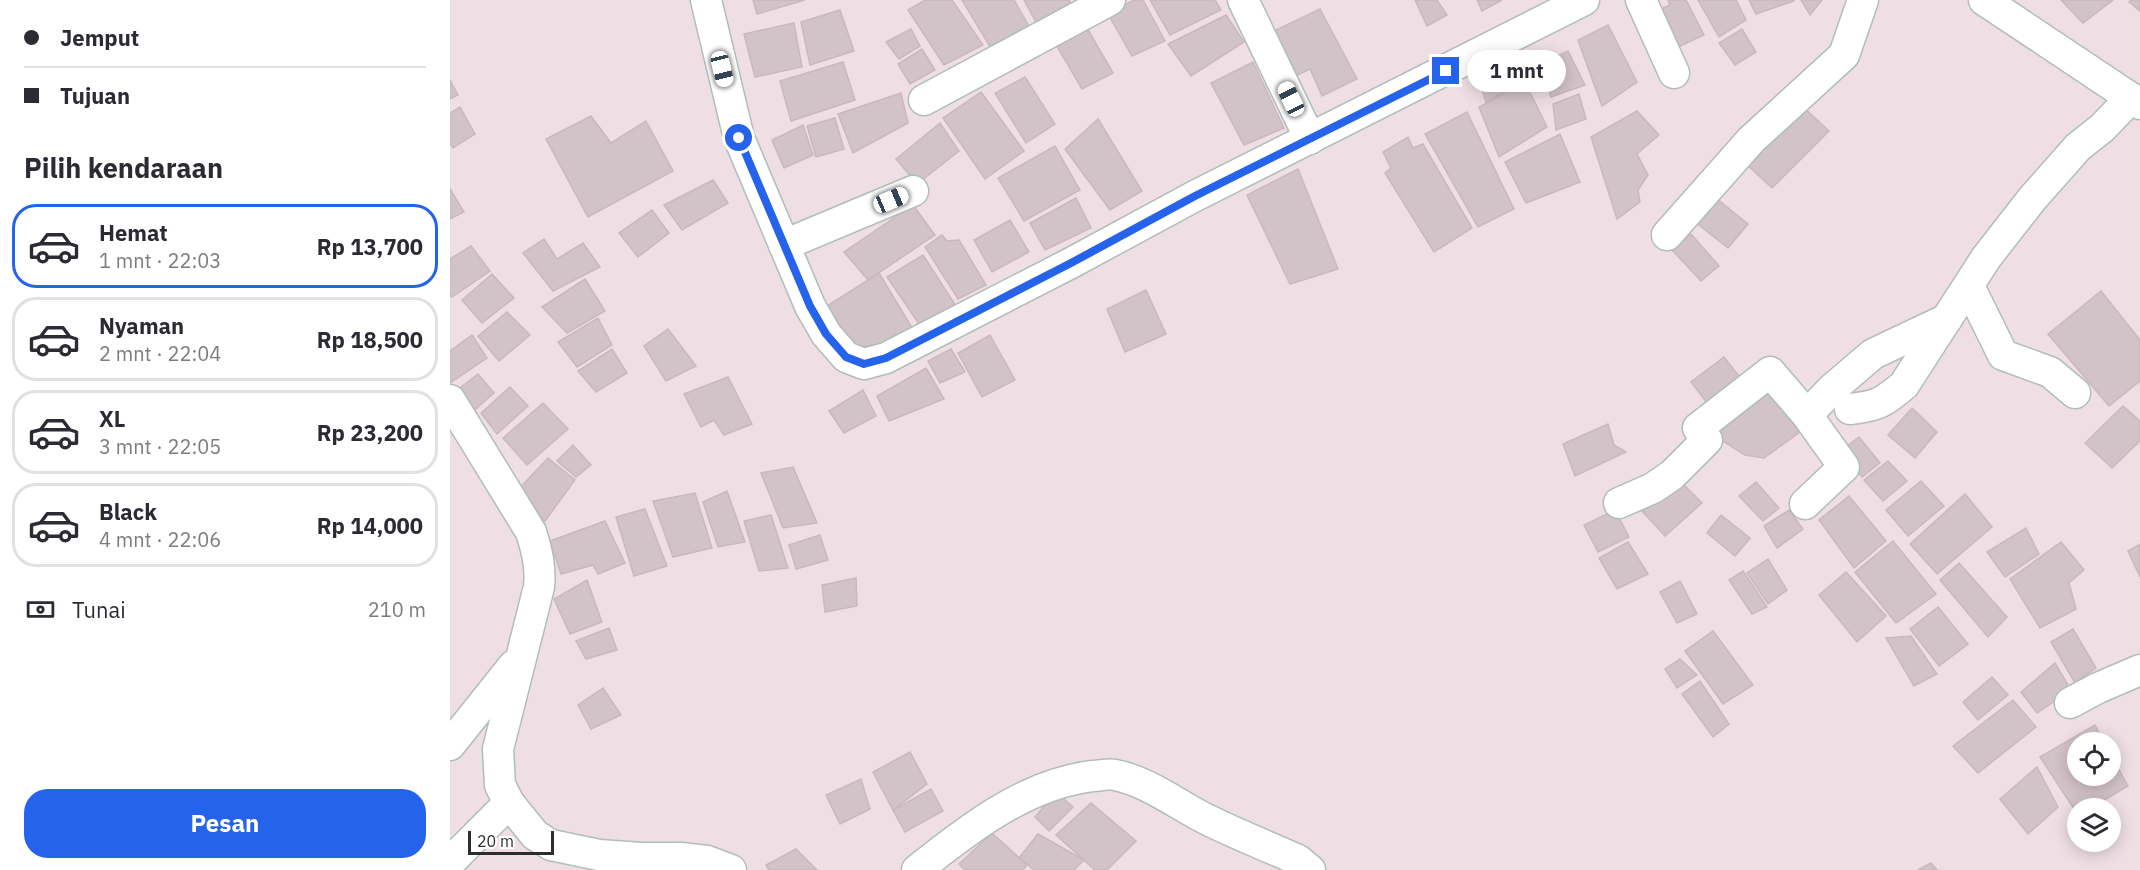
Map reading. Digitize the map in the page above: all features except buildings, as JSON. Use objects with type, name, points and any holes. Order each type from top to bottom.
[{"type":"street","points":[[705,0],[739,138],[810,306],[826,334],[846,357],[864,364],[886,358],[1584,0]]},
{"type":"street","points":[[924,100],[1110,0]]},
{"type":"street","points":[[1243,0],[1310,139]]},
{"type":"street","points":[[1641,0],[1674,73]]},
{"type":"street","points":[[1667,235],[1751,140],[1844,55],[1863,0]]},
{"type":"street","points":[[1850,409],[1874,406],[1890,397],[1904,385],[1986,258],[2032,199],[2079,147],[2136,101],[1995,3]]},
{"type":"street","points":[[784,244],[913,190]]},
{"type":"street","points":[[1969,286],[2003,355],[2050,372],[2074,393]]},
{"type":"street","points":[[1807,415],[1832,389],[1873,354],[1947,319]]},
{"type":"street","points":[[1619,503],[1653,488],[1672,475],[1707,440],[1698,428],[1770,372],[1807,415],[1844,467],[1805,504]]},
{"type":"street","points":[[450,400],[531,532],[540,573],[539,586],[498,749],[500,785],[509,803],[535,835],[550,845],[599,855],[681,858],[713,867]]},
{"type":"street","points":[[450,745],[520,656]]},
{"type":"street","points":[[2070,703],[2098,688],[2137,672]]},
{"type":"street","points":[[917,870],[962,834],[999,810],[1045,789],[1077,778],[1114,774],[1154,790],[1205,819],[1298,860],[1310,870]]},
{"type":"street","points":[[450,862],[509,803]]},
{"type":"route","points":[[739,138],[810,306],[826,334],[846,357],[864,364],[886,358],[1195,196],[1446,71]]}]
